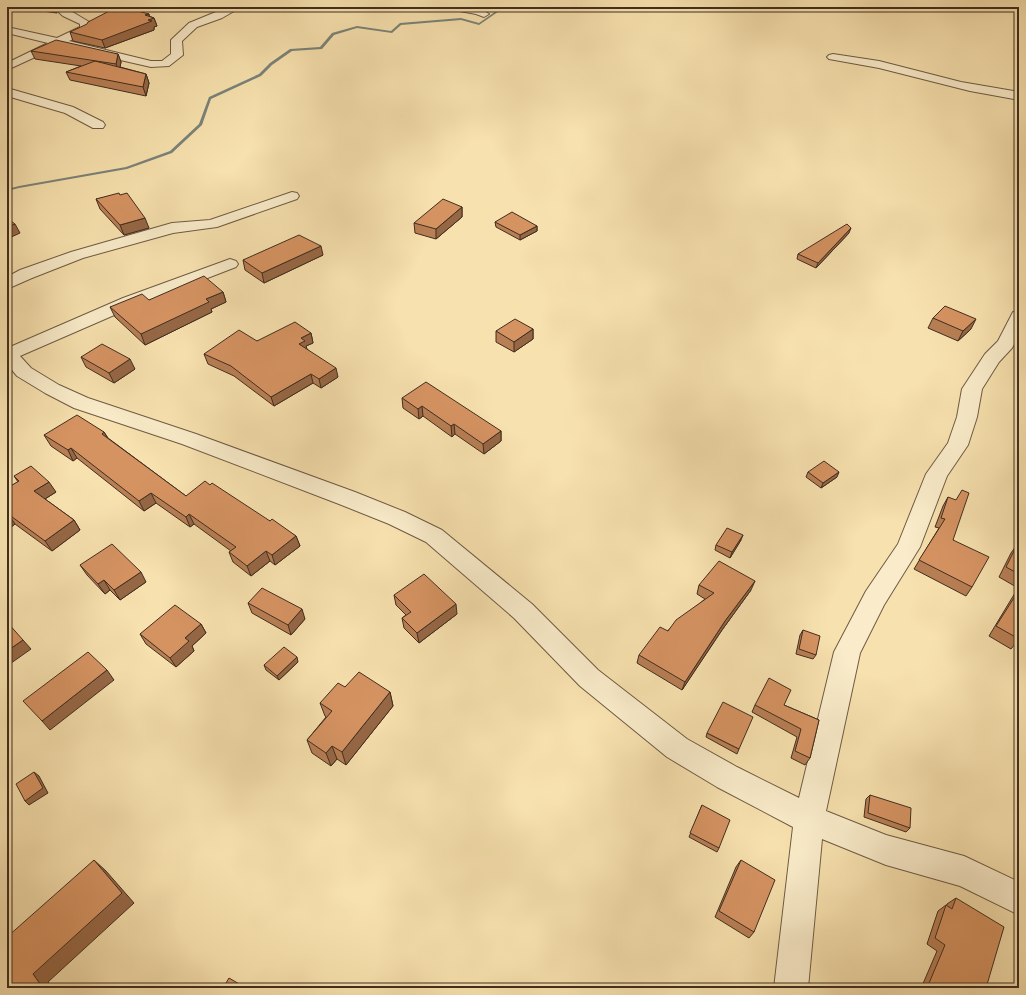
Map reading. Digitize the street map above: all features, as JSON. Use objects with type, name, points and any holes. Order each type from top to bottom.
[{"type":"street","points":[[7,66],[85,30],[87,26],[86,23],[67,14],[58,7]]},
{"type":"street","points":[[7,30],[121,58],[151,64],[165,64],[177,55],[176,40],[193,25],[218,16],[236,7]]},
{"type":"street","points":[[453,7],[479,11],[484,14]]},
{"type":"street","points":[[833,57],[849,58],[975,89],[1019,96]]},
{"type":"street","points":[[7,92],[69,110],[98,125]]},
{"type":"street","points":[[7,284],[26,274],[77,255],[172,228],[212,224],[292,196]]},
{"type":"street","points":[[230,264],[129,302],[8,353],[24,372],[52,389],[81,403],[189,440],[348,498],[397,518],[434,536],[523,611],[589,678],[677,748],[727,777],[809,819],[886,850],[964,872],[1019,899]]},
{"type":"street","points":[[791,988],[809,819],[847,652],[875,598],[908,547],[937,474],[958,445],[967,417],[972,389],[992,358],[1006,344],[1019,316]]},
{"type":"building","points":[[117,7],[123,7],[149,14],[145,15],[154,18],[148,20],[152,21],[102,40],[70,32],[87,24],[88,22]]},
{"type":"building","points":[[56,40],[118,54],[116,64],[31,51]]},
{"type":"building","points":[[95,61],[146,74],[143,87],[66,72]]},
{"type":"building","points":[[119,193],[120,195],[127,193],[145,218],[120,225],[96,199]]},
{"type":"building","points":[[443,199],[462,207],[436,229],[414,223]]},
{"type":"building","points":[[512,212],[537,226],[520,235],[495,222]]},
{"type":"building","points":[[7,218],[15,224],[7,227]]},
{"type":"building","points":[[847,224],[851,228],[818,263],[798,254]]},
{"type":"building","points":[[299,235],[321,246],[262,273],[243,260]]},
{"type":"building","points":[[204,276],[223,292],[206,299],[209,302],[141,334],[110,307],[142,294],[149,300]]},
{"type":"building","points":[[945,306],[976,319],[963,331],[933,318]]},
{"type":"building","points":[[515,319],[533,329],[514,342],[496,331]]},
{"type":"building","points":[[295,322],[311,333],[301,338],[305,341],[299,344],[336,368],[319,379],[311,374],[271,397],[231,366],[204,354],[239,330],[257,341]]},
{"type":"building","points":[[102,344],[130,359],[109,373],[81,357]]},
{"type":"building","points":[[426,382],[501,431],[483,444],[454,424],[451,426],[422,406],[418,409],[402,398]]},
{"type":"building","points":[[77,415],[104,432],[102,434],[186,496],[205,481],[210,485],[212,483],[270,521],[272,519],[296,536],[272,555],[266,551],[247,566],[229,552],[236,547],[189,514],[186,517],[151,493],[139,501],[71,448],[68,450],[44,435]]},
{"type":"building","points":[[824,461],[839,472],[823,483],[808,472]]},
{"type":"building","points":[[31,466],[49,482],[34,491],[74,520],[45,541],[8,514],[7,515],[7,488],[19,481],[14,476]]},
{"type":"building","points":[[962,490],[969,493],[953,540],[989,557],[972,587],[919,560],[945,519],[941,518],[948,497],[956,500]]},
{"type":"building","points":[[727,528],[743,535],[732,552],[716,545]]},
{"type":"building","points":[[1019,543],[1019,574],[1006,567]]},
{"type":"building","points":[[112,544],[141,572],[114,590],[104,580],[98,584],[80,565]]},
{"type":"building","points":[[719,561],[755,581],[725,621],[685,682],[639,655],[660,627],[668,631],[676,620],[714,593],[699,585]]},
{"type":"building","points":[[424,574],[456,604],[417,633],[402,618],[411,612],[394,595]]},
{"type":"building","points":[[262,588],[302,609],[288,625],[248,603]]},
{"type":"building","points":[[1019,590],[1019,639],[996,626]]},
{"type":"building","points":[[175,605],[201,624],[185,638],[189,641],[170,658],[140,634]]},
{"type":"building","points":[[7,622],[23,640],[7,651]]},
{"type":"building","points":[[803,630],[820,636],[816,655],[799,649]]},
{"type":"building","points":[[284,647],[297,657],[277,676],[264,665]]},
{"type":"building","points":[[88,652],[107,670],[42,721],[23,701]]},
{"type":"building","points":[[359,672],[390,692],[342,752],[332,746],[326,753],[307,740],[332,711],[320,703],[338,683],[345,687]]},
{"type":"building","points":[[769,678],[791,690],[784,705],[819,720],[810,758],[795,751],[801,729],[755,705]]},
{"type":"building","points":[[723,702],[753,717],[739,749],[707,733]]},
{"type":"building","points":[[34,772],[43,788],[25,801],[16,784]]},
{"type":"building","points":[[870,795],[911,808],[910,828],[868,813]]},
{"type":"building","points":[[702,805],[730,820],[719,848],[690,833]]},
{"type":"building","points":[[94,860],[122,893],[33,974],[43,988],[7,988],[7,937]]},
{"type":"building","points":[[741,860],[775,880],[754,932],[719,911]]},
{"type":"building","points":[[956,898],[1004,927],[986,988],[927,988],[945,945],[935,938],[946,905],[952,909]]},
{"type":"building","points":[[229,978],[246,988],[223,988]]},
{"type":"building","points":[[918,984],[924,988],[917,988]]},
{"type":"waterway","points":[[7,190],[127,168],[171,152],[201,124],[210,98],[260,75],[271,64],[291,50],[321,48],[333,34],[357,27],[392,32],[400,24],[461,19],[479,24],[504,7]]}]
